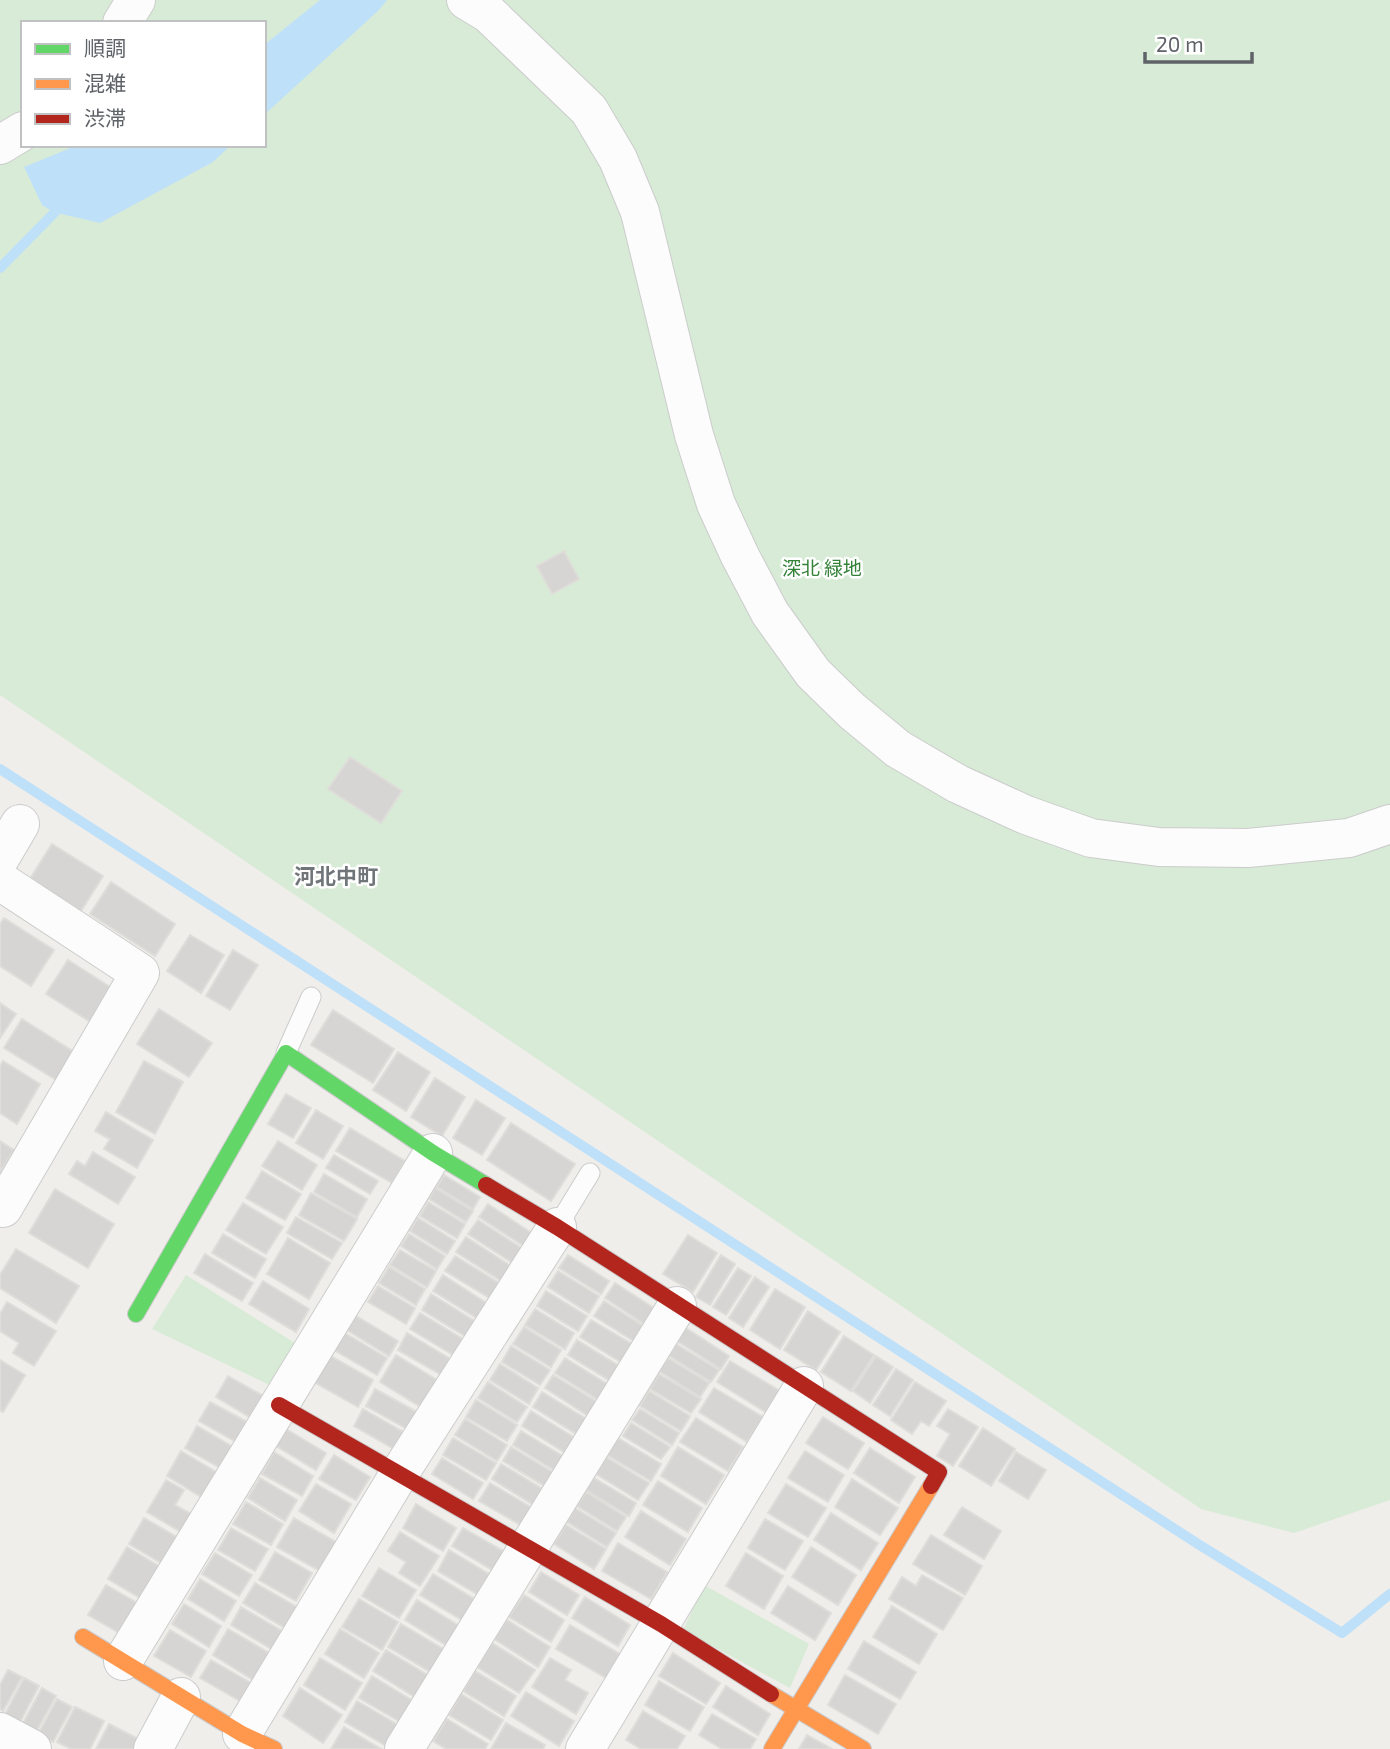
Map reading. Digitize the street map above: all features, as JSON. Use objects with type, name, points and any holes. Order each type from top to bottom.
[{"type":"street","points":[[123,21],[136,0]]},
{"type":"street","points":[[475,2],[534,54],[589,110],[618,159],[640,212],[694,435],[716,505],[771,613],[813,673],[852,711],[898,749],[957,784],[1026,815],[1091,838],[1159,848],[1248,848],[1349,838],[1390,824]]},
{"type":"street","points":[[0,145],[21,132]]},
{"type":"street","points":[[0,858],[20,824]]},
{"type":"street","points":[[0,881],[140,973],[3,1208],[0,1206]]},
{"type":"street","points":[[136,1314],[286,1053],[433,1153],[557,1227],[939,1472],[772,1749]]},
{"type":"street","points":[[123,1661],[433,1153]]},
{"type":"street","points":[[83,1637],[258,1742],[400,1474],[557,1227]]},
{"type":"street","points":[[404,1749],[677,1306]]},
{"type":"street","points":[[585,1749],[804,1386]]},
{"type":"street","points":[[279,1405],[661,1624],[863,1749]]},
{"type":"street","points":[[153,1749],[181,1696]]},
{"type":"street","points":[[0,1732],[32,1749]]},
{"type":"lane","points":[[286,1053],[311,997]]},
{"type":"lane","points":[[557,1227],[590,1173]]},
{"type":"green space","name":"深北 緑地","points":[[0,0],[1390,0],[1390,1500],[1294,1533],[1201,1509],[0,695]]},
{"type":"green space","points":[[186,1275],[303,1348],[278,1389],[152,1329]]},
{"type":"green space","points":[[704,1585],[809,1644],[790,1688],[683,1630]]},
{"type":"water","points":[[320,0],[387,0],[266,113],[266,43]]},
{"type":"water","points":[[73,147],[229,147],[213,162],[100,223],[53,212],[42,205],[24,167]]},
{"type":"building","points":[[564,551],[579,579],[552,594],[537,566]]},
{"type":"building","points":[[350,757],[402,791],[381,823],[328,789]]},
{"type":"building","points":[[52,844],[103,876],[81,911],[30,879]]},
{"type":"building","points":[[111,882],[175,924],[155,956],[90,914]]},
{"type":"building","points":[[4,918],[54,950],[31,986],[0,966],[0,924]]},
{"type":"building","points":[[190,935],[224,955],[201,993],[167,971]]},
{"type":"building","points":[[233,950],[258,965],[230,1010],[206,996]]},
{"type":"building","points":[[68,960],[118,992],[97,1026],[46,994]]},
{"type":"building","points":[[0,1003],[16,1014],[0,1038]]},
{"type":"building","points":[[159,1009],[212,1043],[189,1077],[137,1044]]},
{"type":"building","points":[[333,1010],[394,1049],[373,1083],[311,1045]]},
{"type":"building","points":[[22,1019],[79,1055],[61,1083],[4,1048]]},
{"type":"building","points":[[398,1052],[430,1072],[406,1111],[373,1090]]},
{"type":"building","points":[[3,1061],[40,1084],[17,1124],[0,1113],[0,1066]]},
{"type":"building","points":[[144,1061],[183,1082],[155,1134],[116,1112]]},
{"type":"building","points":[[435,1078],[465,1097],[442,1136],[411,1117]]},
{"type":"building","points":[[286,1094],[311,1108],[293,1138],[268,1124]]},
{"type":"building","points":[[476,1100],[505,1118],[482,1155],[453,1138]]},
{"type":"building","points":[[316,1110],[343,1126],[323,1159],[296,1143]]},
{"type":"building","points":[[106,1112],[153,1140],[137,1168],[104,1149],[110,1139],[95,1131]]},
{"type":"building","points":[[511,1123],[575,1164],[551,1201],[487,1160]]},
{"type":"building","points":[[350,1128],[405,1161],[392,1183],[336,1151]]},
{"type":"building","points":[[0,1141],[14,1150],[0,1172]]},
{"type":"building","points":[[278,1141],[317,1165],[302,1190],[262,1166]]},
{"type":"building","points":[[93,1152],[135,1177],[118,1204],[69,1174],[77,1161],[85,1166]]},
{"type":"building","points":[[334,1155],[378,1181],[370,1194],[326,1168]]},
{"type":"building","points":[[262,1171],[301,1194],[285,1220],[246,1198]]},
{"type":"building","points":[[324,1174],[367,1199],[357,1217],[314,1192]]},
{"type":"building","points":[[444,1175],[480,1197],[473,1209],[437,1187]]},
{"type":"building","points":[[435,1188],[473,1211],[466,1222],[429,1199]]},
{"type":"building","points":[[55,1189],[114,1224],[88,1268],[29,1233]]},
{"type":"building","points":[[311,1193],[357,1219],[344,1241],[299,1215]]},
{"type":"building","points":[[428,1202],[465,1224],[457,1238],[420,1216]]},
{"type":"building","points":[[243,1203],[283,1227],[266,1254],[226,1230]]},
{"type":"building","points":[[488,1204],[533,1234],[525,1247],[479,1217]]},
{"type":"building","points":[[296,1217],[342,1243],[332,1259],[287,1233]]},
{"type":"building","points":[[418,1218],[455,1241],[447,1254],[410,1231]]},
{"type":"building","points":[[478,1220],[523,1249],[514,1264],[468,1234]]},
{"type":"building","points":[[223,1234],[266,1259],[255,1278],[212,1253]]},
{"type":"building","points":[[409,1234],[445,1256],[437,1269],[401,1246]]},
{"type":"building","points":[[688,1235],[717,1253],[693,1292],[663,1274]]},
{"type":"building","points":[[466,1237],[511,1266],[501,1281],[456,1252]]},
{"type":"building","points":[[288,1238],[330,1263],[309,1299],[267,1274]]},
{"type":"building","points":[[16,1249],[79,1286],[56,1323],[0,1288],[0,1275]]},
{"type":"building","points":[[400,1250],[436,1271],[427,1287],[390,1265]]},
{"type":"building","points":[[205,1254],[253,1283],[242,1301],[194,1273]]},
{"type":"building","points":[[568,1255],[609,1281],[601,1294],[559,1268]]},
{"type":"building","points":[[721,1255],[735,1264],[710,1305],[696,1297]]},
{"type":"building","points":[[455,1256],[501,1284],[491,1299],[445,1271]]},
{"type":"building","points":[[389,1267],[425,1289],[416,1305],[379,1283]]},
{"type":"building","points":[[738,1268],[751,1276],[726,1315],[713,1307]]},
{"type":"building","points":[[558,1271],[599,1296],[589,1313],[548,1287]]},
{"type":"building","points":[[443,1275],[488,1304],[478,1319],[433,1291]]},
{"type":"building","points":[[755,1277],[769,1287],[743,1327],[729,1318]]},
{"type":"building","points":[[263,1281],[309,1309],[296,1332],[249,1304]]},
{"type":"building","points":[[615,1283],[657,1310],[647,1326],[605,1298]]},
{"type":"building","points":[[378,1286],[415,1308],[406,1324],[368,1302]]},
{"type":"building","points":[[775,1289],[805,1307],[780,1349],[750,1330]]},
{"type":"building","points":[[546,1291],[587,1316],[578,1331],[537,1306]]},
{"type":"building","points":[[431,1294],[478,1323],[468,1338],[422,1310]]},
{"type":"building","points":[[604,1301],[645,1327],[635,1342],[594,1316]]},
{"type":"building","points":[[7,1302],[56,1331],[34,1366],[13,1353],[19,1343],[0,1331],[0,1314]]},
{"type":"building","points":[[535,1309],[574,1333],[565,1349],[525,1325]]},
{"type":"building","points":[[808,1311],[840,1332],[816,1370],[784,1350]]},
{"type":"building","points":[[351,1313],[398,1341],[389,1356],[342,1327]]},
{"type":"building","points":[[420,1313],[468,1342],[458,1358],[410,1329]]},
{"type":"building","points":[[591,1320],[634,1345],[622,1363],[580,1337]]},
{"type":"building","points":[[524,1327],[561,1350],[551,1367],[513,1344]]},
{"type":"building","points":[[686,1328],[729,1356],[721,1369],[677,1341]]},
{"type":"building","points":[[343,1332],[387,1358],[377,1375],[332,1349]]},
{"type":"building","points":[[407,1333],[454,1361],[445,1377],[398,1350]]},
{"type":"building","points":[[844,1336],[874,1355],[851,1391],[821,1372]]},
{"type":"building","points":[[577,1340],[621,1367],[612,1382],[568,1355]]},
{"type":"building","points":[[676,1344],[719,1370],[711,1382],[669,1356]]},
{"type":"building","points":[[511,1346],[550,1370],[540,1385],[502,1362]]},
{"type":"building","points":[[329,1355],[373,1380],[358,1407],[314,1382]]},
{"type":"building","points":[[396,1355],[437,1380],[421,1407],[380,1382]]},
{"type":"building","points":[[876,1356],[893,1367],[870,1403],[853,1391]]},
{"type":"building","points":[[565,1358],[609,1385],[600,1401],[555,1373]]},
{"type":"building","points":[[668,1358],[709,1383],[700,1397],[659,1371]]},
{"type":"building","points":[[0,1360],[25,1375],[3,1412],[0,1410]]},
{"type":"building","points":[[730,1361],[780,1391],[767,1413],[717,1382]]},
{"type":"building","points":[[500,1364],[538,1388],[529,1404],[490,1380]]},
{"type":"building","points":[[896,1369],[913,1380],[890,1416],[873,1405]]},
{"type":"building","points":[[659,1374],[701,1399],[691,1413],[650,1389]]},
{"type":"building","points":[[553,1375],[599,1403],[590,1417],[545,1388]]},
{"type":"building","points":[[228,1376],[265,1397],[253,1419],[216,1397]]},
{"type":"building","points":[[488,1382],[527,1407],[517,1422],[478,1398]]},
{"type":"building","points":[[915,1382],[946,1401],[929,1426],[921,1421],[912,1434],[891,1420]]},
{"type":"building","points":[[714,1388],[763,1417],[747,1442],[699,1412]]},
{"type":"building","points":[[375,1389],[417,1412],[407,1429],[366,1406]]},
{"type":"building","points":[[649,1391],[690,1416],[681,1431],[640,1406]]},
{"type":"building","points":[[542,1392],[590,1421],[581,1437],[533,1407]]},
{"type":"building","points":[[476,1400],[517,1425],[507,1441],[466,1417]]},
{"type":"building","points":[[210,1402],[249,1423],[238,1443],[199,1421]]},
{"type":"building","points":[[363,1409],[405,1433],[396,1450],[354,1426]]},
{"type":"building","points":[[640,1409],[679,1433],[672,1445],[632,1420]]},
{"type":"building","points":[[948,1409],[978,1427],[953,1466],[937,1456],[950,1434],[937,1426]]},
{"type":"building","points":[[531,1411],[577,1439],[567,1454],[522,1426]]},
{"type":"building","points":[[823,1417],[864,1443],[848,1469],[806,1443]]},
{"type":"building","points":[[696,1418],[743,1447],[728,1471],[680,1442]]},
{"type":"building","points":[[465,1419],[507,1445],[497,1461],[455,1435]]},
{"type":"building","points":[[631,1423],[670,1447],[661,1459],[623,1436]]},
{"type":"building","points":[[197,1426],[235,1448],[222,1469],[185,1448]]},
{"type":"building","points":[[983,1428],[1015,1449],[991,1486],[959,1466]]},
{"type":"building","points":[[286,1429],[326,1453],[316,1470],[276,1446]]},
{"type":"building","points":[[521,1431],[566,1458],[557,1472],[513,1445]]},
{"type":"building","points":[[453,1438],[496,1463],[486,1480],[443,1455]]},
{"type":"building","points":[[618,1438],[661,1464],[651,1481],[607,1455]]},
{"type":"building","points":[[511,1447],[556,1474],[548,1488],[503,1461]]},
{"type":"building","points":[[678,1447],[724,1475],[706,1504],[661,1476]]},
{"type":"building","points":[[870,1448],[915,1477],[899,1503],[854,1473]]},
{"type":"building","points":[[181,1451],[218,1473],[203,1498],[167,1476]]},
{"type":"building","points":[[805,1451],[844,1475],[828,1502],[788,1478]]},
{"type":"building","points":[[274,1452],[313,1476],[302,1496],[262,1474]]},
{"type":"building","points":[[1016,1452],[1046,1470],[1028,1499],[999,1481]]},
{"type":"building","points":[[334,1455],[370,1477],[356,1500],[319,1479]]},
{"type":"building","points":[[606,1457],[649,1483],[638,1500],[596,1474]]},
{"type":"building","points":[[442,1458],[483,1483],[473,1499],[432,1474]]},
{"type":"building","points":[[501,1464],[546,1491],[537,1507],[492,1479]]},
{"type":"building","points":[[260,1478],[297,1500],[285,1521],[248,1498]]},
{"type":"building","points":[[594,1478],[636,1503],[629,1516],[586,1490]]},
{"type":"building","points":[[852,1479],[898,1508],[880,1535],[835,1507]]},
{"type":"building","points":[[166,1480],[184,1490],[175,1505],[193,1515],[183,1533],[147,1512]]},
{"type":"building","points":[[658,1481],[702,1508],[688,1532],[643,1505]]},
{"type":"building","points":[[490,1483],[534,1509],[524,1527],[479,1501]]},
{"type":"building","points":[[316,1484],[351,1504],[334,1533],[299,1511]]},
{"type":"building","points":[[786,1484],[826,1508],[808,1537],[768,1513]]},
{"type":"building","points":[[586,1492],[626,1517],[617,1531],[577,1506]]},
{"type":"building","points":[[246,1502],[283,1524],[271,1545],[233,1524]]},
{"type":"building","points":[[416,1504],[456,1528],[443,1551],[403,1528]]},
{"type":"building","points":[[962,1507],[1001,1531],[984,1559],[944,1535]]},
{"type":"building","points":[[575,1508],[616,1533],[607,1547],[567,1522]]},
{"type":"building","points":[[641,1511],[686,1539],[670,1565],[625,1537]]},
{"type":"building","points":[[831,1513],[878,1543],[861,1570],[814,1540]]},
{"type":"building","points":[[144,1518],[177,1537],[161,1563],[129,1544]]},
{"type":"building","points":[[294,1518],[336,1542],[320,1571],[277,1547]]},
{"type":"building","points":[[765,1519],[803,1541],[785,1570],[748,1548]]},
{"type":"building","points":[[566,1525],[606,1549],[594,1569],[554,1544]]},
{"type":"building","points":[[231,1528],[268,1549],[255,1571],[218,1550]]},
{"type":"building","points":[[463,1528],[510,1555],[499,1574],[452,1546]]},
{"type":"building","points":[[400,1532],[439,1556],[420,1586],[399,1573],[406,1562],[388,1551]]},
{"type":"building","points":[[931,1535],[982,1566],[965,1595],[913,1564]]},
{"type":"building","points":[[618,1543],[667,1572],[651,1599],[602,1571]]},
{"type":"building","points":[[127,1547],[159,1566],[140,1598],[108,1579]]},
{"type":"building","points":[[811,1547],[856,1575],[838,1605],[792,1577]]},
{"type":"building","points":[[449,1550],[494,1577],[482,1597],[438,1571]]},
{"type":"building","points":[[275,1552],[312,1573],[296,1601],[259,1580]]},
{"type":"building","points":[[215,1553],[252,1575],[239,1596],[202,1574]]},
{"type":"building","points":[[746,1553],[783,1576],[764,1609],[726,1586]]},
{"type":"building","points":[[379,1568],[416,1590],[399,1618],[362,1596]]},
{"type":"building","points":[[541,1572],[579,1595],[567,1615],[529,1592]]},
{"type":"building","points":[[433,1574],[478,1601],[465,1622],[420,1595]]},
{"type":"building","points":[[922,1575],[963,1598],[943,1630],[889,1599],[902,1577],[916,1586]]},
{"type":"building","points":[[200,1579],[236,1601],[224,1621],[188,1599]]},
{"type":"building","points":[[255,1583],[297,1607],[285,1628],[243,1603]]},
{"type":"building","points":[[106,1585],[139,1604],[121,1634],[88,1615]]},
{"type":"building","points":[[788,1586],[831,1613],[815,1640],[771,1613]]},
{"type":"building","points":[[524,1595],[564,1620],[551,1642],[509,1617]]},
{"type":"building","points":[[585,1597],[630,1625],[618,1646],[572,1618]]},
{"type":"building","points":[[359,1599],[398,1622],[382,1650],[342,1627]]},
{"type":"building","points":[[417,1600],[461,1627],[449,1647],[405,1620]]},
{"type":"building","points":[[184,1604],[221,1626],[209,1647],[172,1624]]},
{"type":"building","points":[[892,1606],[937,1634],[919,1664],[873,1637]]},
{"type":"building","points":[[241,1607],[284,1632],[273,1650],[231,1625]]},
{"type":"building","points":[[507,1620],[550,1647],[538,1667],[494,1639]]},
{"type":"building","points":[[401,1624],[447,1651],[434,1674],[388,1647]]},
{"type":"building","points":[[570,1625],[620,1654],[606,1678],[556,1649]]},
{"type":"building","points":[[228,1629],[271,1654],[255,1681],[213,1655]]},
{"type":"building","points":[[340,1629],[379,1653],[364,1678],[325,1654]]},
{"type":"building","points":[[170,1630],[206,1651],[191,1677],[154,1656]]},
{"type":"building","points":[[864,1641],[916,1672],[900,1699],[848,1669]]},
{"type":"building","points":[[492,1643],[535,1670],[519,1693],[477,1667]]},
{"type":"building","points":[[386,1650],[431,1677],[418,1699],[373,1671]]},
{"type":"building","points":[[673,1653],[720,1683],[706,1704],[659,1676]]},
{"type":"building","points":[[320,1658],[362,1683],[345,1710],[304,1685]]},
{"type":"building","points":[[550,1658],[571,1670],[565,1680],[588,1693],[576,1714],[532,1687]]},
{"type":"building","points":[[211,1660],[251,1683],[240,1701],[200,1678]]},
{"type":"building","points":[[8,1670],[22,1677],[3,1711],[0,1709],[0,1685]]},
{"type":"building","points":[[475,1671],[516,1696],[504,1716],[463,1691]]},
{"type":"building","points":[[845,1675],[896,1704],[878,1734],[828,1705]]},
{"type":"building","points":[[372,1676],[415,1702],[402,1723],[359,1698]]},
{"type":"building","points":[[24,1678],[39,1686],[19,1724],[4,1716]]},
{"type":"building","points":[[659,1681],[704,1707],[690,1731],[645,1705]]},
{"type":"building","points":[[726,1686],[770,1714],[758,1735],[713,1707]]},
{"type":"building","points":[[42,1688],[56,1696],[36,1732],[22,1725]]},
{"type":"building","points":[[300,1688],[342,1715],[323,1743],[283,1716]]},
{"type":"building","points":[[526,1692],[574,1721],[559,1746],[511,1716]]},
{"type":"building","points":[[461,1694],[503,1720],[491,1740],[449,1715]]},
{"type":"building","points":[[57,1699],[72,1707],[53,1742],[38,1734]]},
{"type":"building","points":[[357,1701],[400,1726],[388,1747],[345,1722]]},
{"type":"building","points":[[75,1707],[104,1721],[90,1749],[71,1749],[57,1742]]},
{"type":"building","points":[[643,1711],[685,1736],[677,1749],[641,1749],[626,1740]]},
{"type":"building","points":[[712,1714],[756,1739],[750,1749],[722,1749],[699,1735]]},
{"type":"building","points":[[447,1719],[488,1744],[485,1749],[446,1749],[433,1741]]},
{"type":"building","points":[[506,1723],[545,1745],[543,1749],[491,1749]]},
{"type":"building","points":[[109,1724],[142,1741],[138,1749],[96,1749]]},
{"type":"building","points":[[344,1727],[381,1749],[331,1749]]},
{"type":"building","points":[[807,1735],[832,1749],[799,1749]]},
{"type":"waterway","points":[[0,268],[62,205]]},
{"type":"waterway","points":[[0,769],[1198,1544],[1342,1633],[1390,1594]]},
{"type":"traffic: fast","points":[[136,1314],[286,1053],[433,1153],[486,1185]]},
{"type":"traffic: slow","points":[[772,1749],[931,1486]]},
{"type":"traffic: slow","points":[[83,1637],[242,1734],[274,1749]]},
{"type":"traffic: slow","points":[[771,1694],[863,1749]]},
{"type":"traffic: jam","points":[[486,1185],[557,1227],[939,1472],[931,1486]]},
{"type":"traffic: jam","points":[[279,1405],[661,1624],[771,1694]]},
{"type":"district","name":"河北中町","points":[[336,877]]}]
